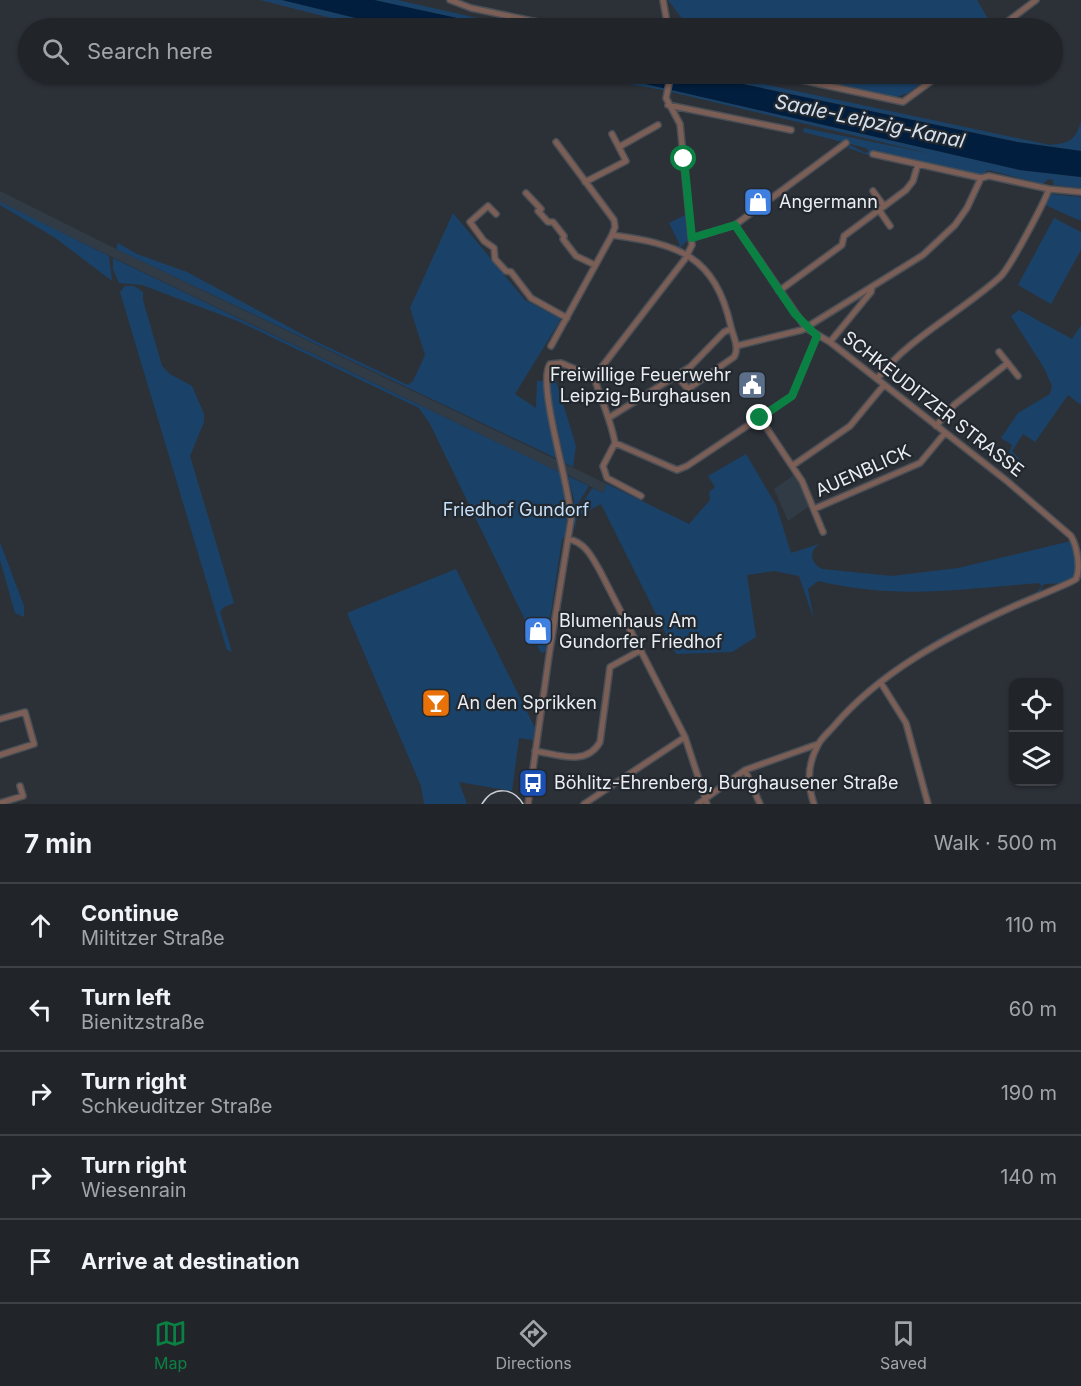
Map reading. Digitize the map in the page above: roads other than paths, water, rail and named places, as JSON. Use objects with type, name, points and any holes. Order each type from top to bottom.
[{"type":"street","points":[[450,0],[465,7],[518,18]]},
{"type":"street","points":[[663,0],[666,18]]},
{"type":"street","points":[[1012,18],[1036,0]]},
{"type":"street","points":[[594,377],[688,254],[692,242],[681,124],[668,105],[669,84]]},
{"type":"street","points":[[819,84],[903,102],[927,84]]},
{"type":"street","points":[[668,105],[791,130]]},
{"type":"street","points":[[619,147],[658,125]]},
{"type":"street","points":[[585,182],[626,160],[612,134]]},
{"type":"street","points":[[551,346],[615,227],[614,220],[556,142]]},
{"type":"street","points":[[692,242],[735,225],[846,143]]},
{"type":"street","points":[[873,154],[981,178],[989,176],[1049,189],[1081,192]]},
{"type":"street","points":[[779,291],[842,245],[844,236],[909,187],[918,164]]},
{"type":"street","points":[[736,346],[771,336],[795,333],[872,287],[941,241],[967,208],[981,178]]},
{"type":"street","points":[[877,379],[903,350],[1003,275],[1044,204],[1049,189]]},
{"type":"street","points":[[873,191],[890,225]]},
{"type":"street","points":[[526,193],[541,209],[538,212],[548,222],[553,222],[564,236],[563,239],[572,253],[595,266]]},
{"type":"street","points":[[496,214],[488,206],[470,222],[484,241],[494,248],[495,259],[506,271],[511,272],[531,298],[567,318]]},
{"type":"street","name":"SCHKEUDITZER STRASSE","points":[[735,225],[806,327],[817,336],[830,342],[1007,481],[1071,536],[1077,546],[1080,567],[1078,576],[1073,582],[950,636],[881,683]]},
{"type":"street","points":[[612,235],[651,240],[688,254],[705,268],[727,310],[736,346],[734,357],[688,388],[676,375]]},
{"type":"street","points":[[830,342],[872,292],[872,287]]},
{"type":"street","points":[[610,417],[690,367],[724,332],[731,329]]},
{"type":"street","points":[[615,443],[677,470],[687,466],[792,396],[817,336]]},
{"type":"street","points":[[999,352],[1018,376]]},
{"type":"street","points":[[528,804],[571,512],[546,379],[550,364],[561,363],[594,377]]},
{"type":"street","points":[[936,426],[954,405],[1008,363]]},
{"type":"street","points":[[594,377],[604,411],[610,417],[615,443],[603,466],[607,478],[641,496]]},
{"type":"street","points":[[792,466],[850,426],[884,385]]},
{"type":"street","name":"AUENBLICK","points":[[760,418],[792,466],[814,509],[920,463],[945,433]]},
{"type":"street","points":[[814,509],[824,532]]},
{"type":"street","points":[[568,539],[580,543],[594,560],[685,737],[706,801]]},
{"type":"street","points":[[535,751],[579,758],[593,752],[600,742],[610,667],[641,650]]},
{"type":"street","points":[[814,804],[808,780],[811,762],[818,744],[849,708],[881,683],[906,723],[928,804]]},
{"type":"street","points":[[0,719],[25,712],[34,744],[0,755]]},
{"type":"street","points":[[584,804],[685,737]]},
{"type":"street","points":[[698,804],[706,801],[745,770],[818,744]]},
{"type":"street","points":[[745,770],[760,804]]},
{"type":"street","points":[[0,803],[23,796],[20,786]]},
{"type":"water","points":[[282,0],[374,0],[457,18],[356,18]]},
{"type":"water","name":"Saale-Leipzig-Kanal","points":[[646,84],[742,84],[1017,142],[1081,151],[1081,177],[1020,170]]},
{"type":"tram line","points":[[482,804],[492,794],[503,791],[514,794],[523,804]]},
{"type":"place","name":"Angermann","points":[[758,202]]},
{"type":"place","name":"Freiwillige Feuerwehr Leipzig-Burghausen","points":[[752,385]]},
{"type":"place","name":"Blumenhaus Am Gundorfer Friedhof","points":[[538,631]]},
{"type":"place","name":"An den Sprikken","points":[[436,703]]},
{"type":"place","name":"Böhlitz-Ehrenberg, Burghausener Straße","points":[[533,783]]},
{"type":"park label","name":"Friedhof Gundorf","points":[[516,510]]}]
